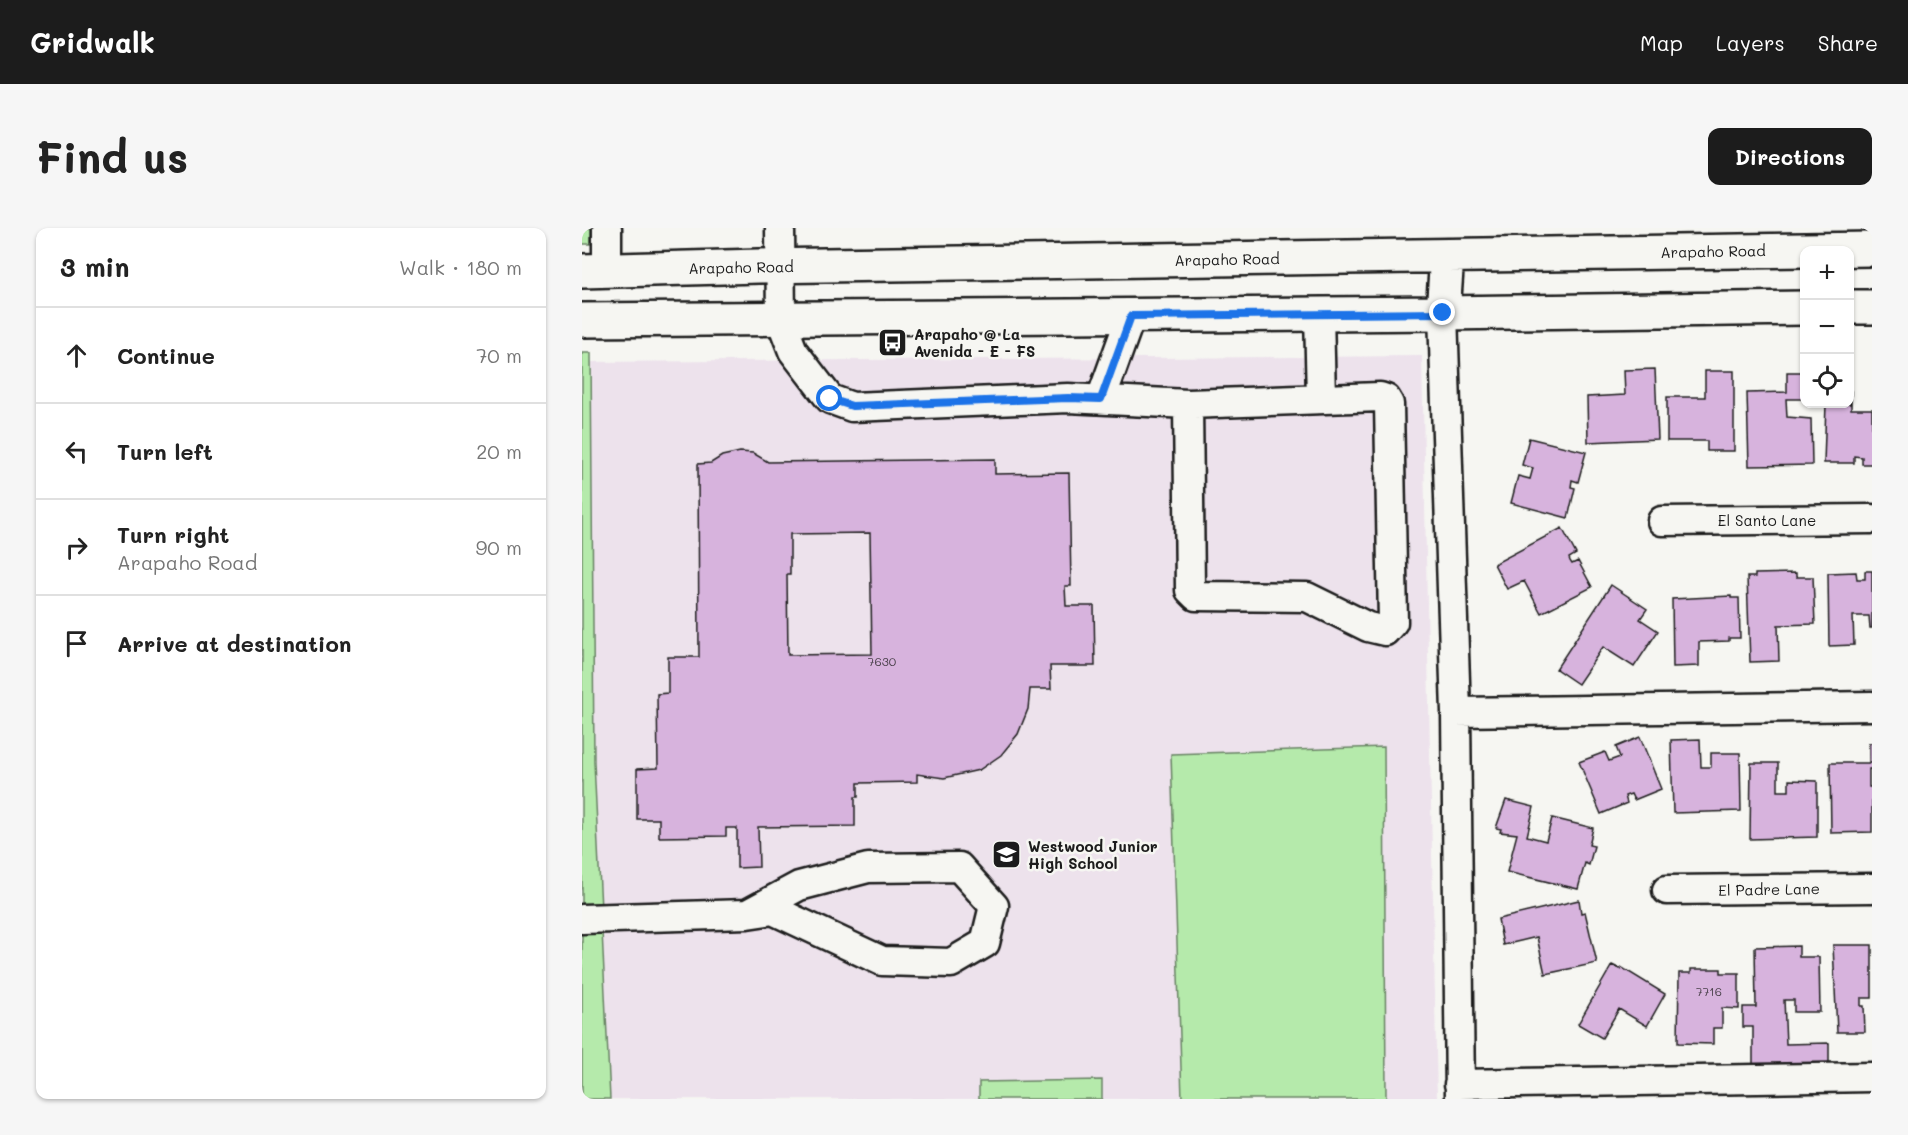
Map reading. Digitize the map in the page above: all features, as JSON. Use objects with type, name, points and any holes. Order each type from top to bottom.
[{"type":"main road","name":"Arapaho Road","points":[[594,270],[1872,249]]},
{"type":"main road","points":[[1443,313],[1447,256]]},
{"type":"main road","points":[[1854,307],[1872,307]]},
{"type":"main road","points":[[582,320],[781,320],[1800,308]]},
{"type":"street","points":[[594,270],[607,228]]},
{"type":"street","points":[[780,228],[781,320],[793,351],[830,399],[852,406],[1068,398],[1188,404],[1380,397],[1386,399],[1389,404],[1393,622],[1385,631],[1368,627],[1307,597],[1196,596],[1190,590],[1188,404]]},
{"type":"street","points":[[1443,313],[1456,712],[1460,1091],[1872,1077]]},
{"type":"street","points":[[1318,314],[1321,399]]},
{"type":"street","points":[[1101,399],[1131,316]]},
{"type":"street","name":"El Santo Lane","points":[[1662,521],[1872,519]]},
{"type":"street","points":[[1456,712],[1872,705]]},
{"type":"street","points":[[582,919],[747,914],[773,910],[882,961],[951,963],[985,943],[994,906],[959,867],[868,868],[799,886],[747,914]]},
{"type":"street","name":"El Padre Lane","points":[[1667,890],[1872,888]]},
{"type":"shaded area","name":"Westwood Junior High School","points":[[1422,356],[1437,1099],[582,1099],[582,362]]},
{"type":"green space","points":[[582,228],[591,228],[591,244],[582,244]]},
{"type":"green space","points":[[582,353],[591,353],[594,762],[610,1099],[582,1099]]},
{"type":"green space","points":[[1384,747],[1386,1099],[1182,1099],[1171,754]]},
{"type":"green space","points":[[1102,1080],[1102,1099],[979,1099],[979,1082]]},
{"type":"building","points":[[1655,369],[1658,439],[1588,442],[1587,397],[1625,395],[1624,370]]},
{"type":"building","points":[[1705,371],[1734,371],[1734,451],[1707,451],[1707,441],[1667,441],[1667,397],[1705,397]]},
{"type":"building","points":[[1787,372],[1800,372],[1800,399],[1786,399],[1787,417],[1811,419],[1812,465],[1749,466],[1747,393],[1787,392]]},
{"type":"building","points":[[1826,408],[1872,409],[1872,464],[1862,464],[1862,457],[1854,456],[1854,463],[1824,463]]},
{"type":"building","points":[[1529,438],[1586,452],[1578,482],[1572,480],[1571,487],[1575,488],[1568,518],[1511,503],[1518,476],[1530,479],[1533,468],[1522,465]]},
{"type":"building","points":[[740,452],[753,453],[768,462],[995,459],[995,474],[1069,473],[1071,586],[1065,586],[1066,606],[1094,606],[1095,666],[1050,666],[1051,689],[1030,689],[1028,709],[1018,734],[1001,755],[979,770],[944,778],[917,774],[917,782],[858,783],[858,797],[855,797],[855,826],[758,827],[759,867],[737,868],[737,828],[726,828],[726,836],[659,837],[659,819],[637,819],[637,769],[658,768],[657,694],[668,693],[668,657],[699,657],[698,464],[711,463],[722,456]],"holes":[[[870,533],[872,654],[788,655],[787,574],[790,574],[790,534]]]},
{"type":"building","points":[[1562,528],[1576,554],[1569,558],[1570,561],[1572,564],[1578,561],[1592,587],[1541,613],[1524,581],[1507,589],[1494,564]]},
{"type":"building","points":[[1865,571],[1872,571],[1872,628],[1870,628],[1869,616],[1853,616],[1854,645],[1829,646],[1828,573],[1856,572],[1857,579],[1865,579]]},
{"type":"building","points":[[1796,573],[1796,577],[1813,577],[1815,624],[1778,625],[1779,661],[1750,662],[1747,577],[1755,577],[1755,574]]},
{"type":"building","points":[[1611,585],[1647,609],[1640,619],[1658,631],[1634,667],[1603,647],[1578,684],[1556,669]]},
{"type":"building","points":[[1731,596],[1731,598],[1739,598],[1740,638],[1729,638],[1729,641],[1699,642],[1699,666],[1673,667],[1672,599]]},
{"type":"building","points":[[1640,737],[1661,789],[1634,800],[1631,794],[1625,796],[1627,803],[1601,814],[1579,762],[1605,752],[1609,761],[1620,757],[1616,747]]},
{"type":"building","points":[[1700,739],[1701,767],[1711,767],[1711,753],[1740,753],[1741,811],[1673,813],[1671,740]]},
{"type":"building","points":[[1869,743],[1872,743],[1869,787],[1872,787],[1872,832],[1831,833],[1830,763],[1869,763]]},
{"type":"building","points":[[1751,763],[1778,763],[1778,791],[1789,791],[1789,780],[1817,781],[1817,837],[1750,839]]},
{"type":"building","points":[[1506,800],[1534,807],[1527,836],[1546,841],[1552,818],[1593,828],[1589,845],[1594,846],[1589,865],[1585,863],[1578,889],[1507,872],[1517,834],[1500,832],[1501,829],[1496,828]]},
{"type":"building","points":[[1579,900],[1581,913],[1585,912],[1597,963],[1545,974],[1537,937],[1503,945],[1498,919]]},
{"type":"building","points":[[1833,945],[1872,945],[1872,998],[1861,998],[1861,1006],[1864,1006],[1865,1032],[1837,1032]]},
{"type":"building","points":[[1799,946],[1799,957],[1819,957],[1820,1012],[1794,1012],[1794,1000],[1784,1000],[1786,1044],[1829,1043],[1829,1066],[1753,1067],[1753,1027],[1743,1027],[1743,1007],[1756,1007],[1755,947]]},
{"type":"building","points":[[1612,965],[1620,969],[1621,967],[1665,994],[1647,1026],[1619,1009],[1602,1038],[1578,1024]]},
{"type":"building","points":[[1691,969],[1721,969],[1721,973],[1739,973],[1739,1009],[1722,1008],[1722,1028],[1713,1028],[1713,1044],[1678,1043],[1679,973],[1691,973]]},
{"type":"place","name":"Arapaho @ La Avenida - E - FS","points":[[893,343]]},
{"type":"place","name":"Westwood Junior High School","points":[[1007,855]]},
{"type":"route","points":[[830,399],[852,406],[1068,398],[1101,399],[1131,316],[1443,313]]}]
